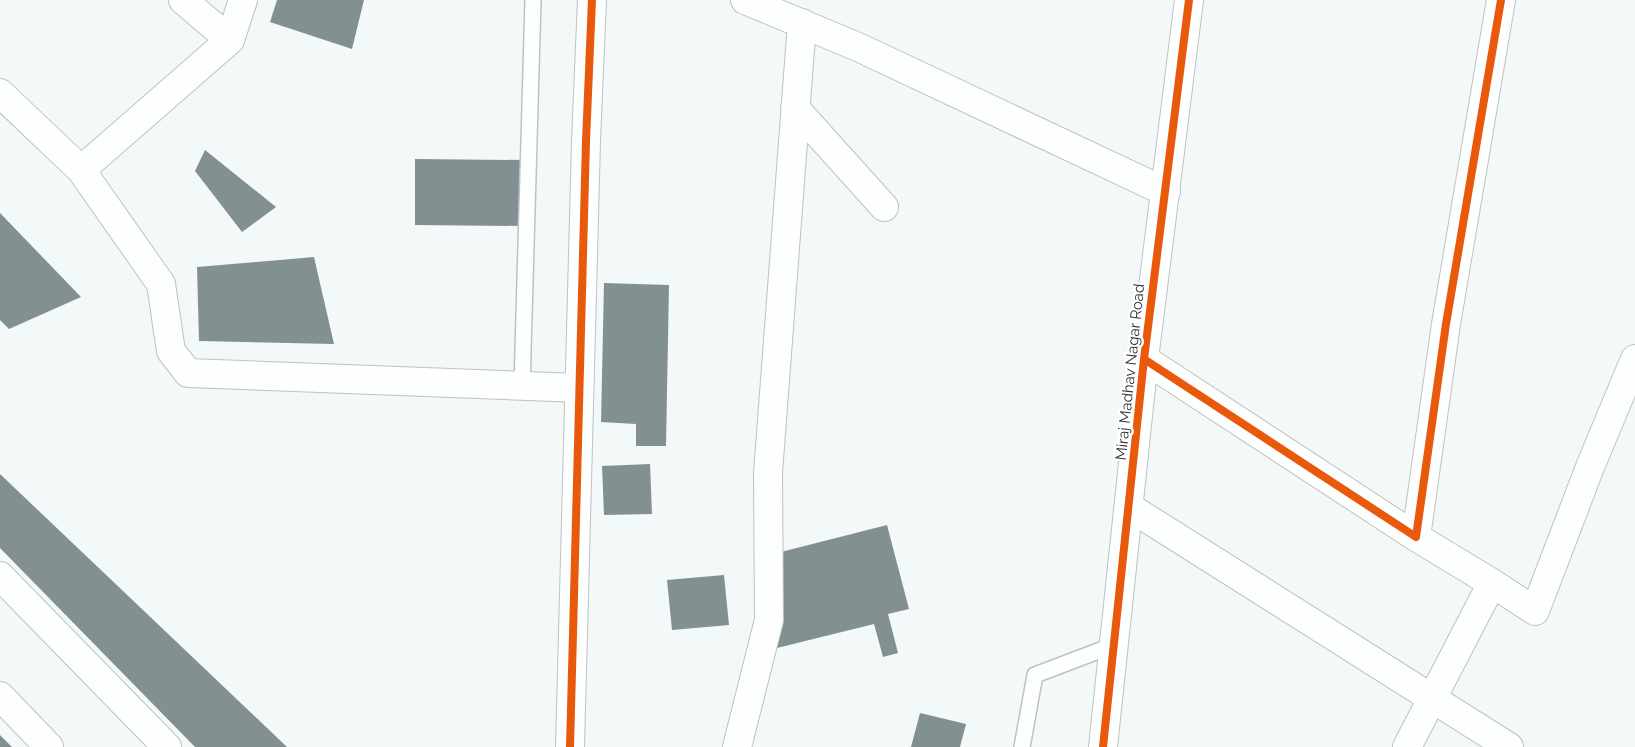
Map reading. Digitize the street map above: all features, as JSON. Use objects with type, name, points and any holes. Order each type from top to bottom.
[{"type":"street","points":[[183,0],[230,40]]},
{"type":"street","points":[[81,170],[230,40],[243,0]]},
{"type":"street","points":[[570,747],[586,141],[592,0]]},
{"type":"street","points":[[745,0],[858,46],[1166,192]]},
{"type":"street","name":"Miraj Madhav Nagar Road","points":[[1103,747],[1130,506],[1144,359],[1189,0]]},
{"type":"street","points":[[1416,537],[1446,324],[1501,0]]},
{"type":"street","points":[[737,747],[769,620],[768,473],[802,23]]},
{"type":"street","points":[[0,93],[81,170],[161,284],[171,351],[188,373],[579,388]]},
{"type":"street","points":[[795,108],[884,206]]},
{"type":"street","points":[[1144,359],[1416,537],[1535,611],[1590,467],[1635,359]]},
{"type":"street","points":[[1130,506],[1509,747]]},
{"type":"street","points":[[0,576],[167,747]]},
{"type":"street","points":[[1407,747],[1492,583]]},
{"type":"street","points":[[0,696],[49,747]]},
{"type":"lane","points":[[522,386],[533,0]]},
{"type":"lane","points":[[1022,747],[1035,674],[1114,645]]},
{"type":"building","points":[[277,0],[364,0],[352,49],[270,22]]},
{"type":"building","points":[[205,150],[276,207],[242,232],[195,171]]},
{"type":"building","points":[[415,159],[523,160],[523,226],[415,225]]},
{"type":"building","points":[[0,213],[81,297],[9,329],[0,320]]},
{"type":"building","points":[[314,257],[334,344],[199,341],[197,267]]},
{"type":"building","points":[[604,283],[669,285],[666,446],[636,446],[636,424],[601,422]]},
{"type":"building","points":[[650,464],[652,514],[604,515],[602,466]]},
{"type":"building","points":[[0,474],[287,747],[195,747],[0,548]]},
{"type":"building","points":[[887,525],[909,609],[888,614],[898,653],[883,657],[874,624],[773,649],[777,553]]},
{"type":"building","points":[[724,575],[729,625],[672,630],[667,580]]},
{"type":"building","points":[[920,713],[966,724],[960,747],[911,747]]},
{"type":"building","points":[[0,735],[12,747],[0,747]]},
{"type":"cycle path","points":[[570,747],[586,141],[592,0]]},
{"type":"cycle path","points":[[1103,747],[1144,359],[1189,0]]},
{"type":"cycle path","points":[[1144,359],[1416,537],[1446,324],[1501,0]]}]
